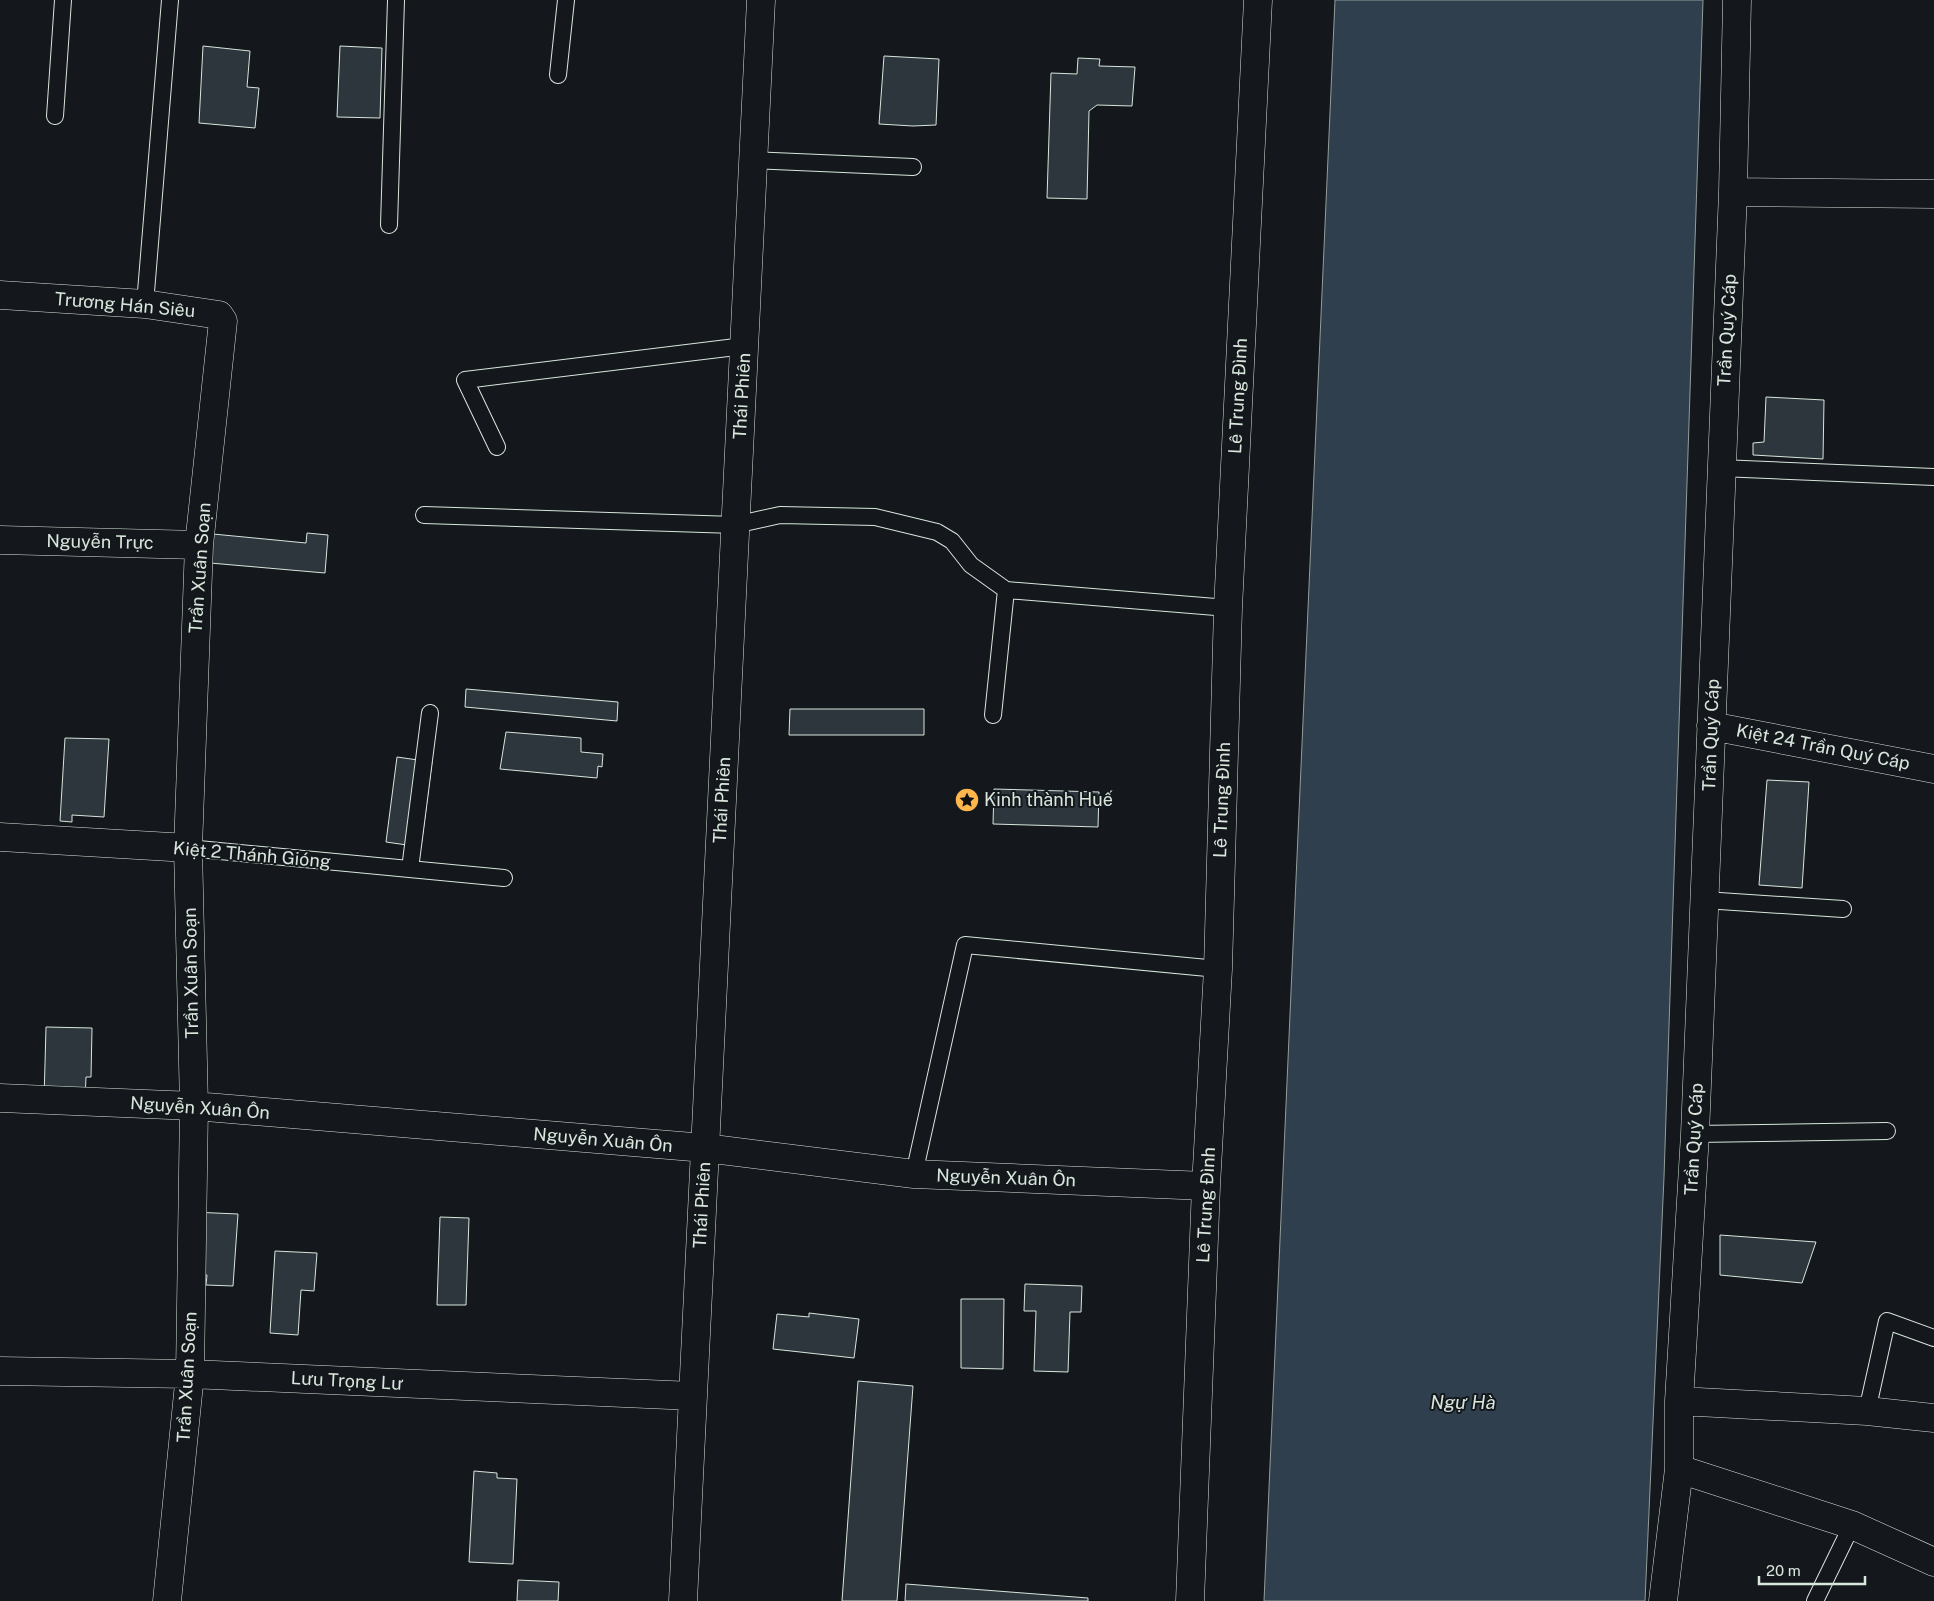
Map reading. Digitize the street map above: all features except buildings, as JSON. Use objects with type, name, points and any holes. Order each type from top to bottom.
[{"type":"street","name":"Thái Phiên","points":[[683,1601],[761,0]]},
{"type":"street","name":"Lê Trung Đình","points":[[1190,1601],[1206,1186],[1218,969],[1228,608],[1258,0]]},
{"type":"street","name":"Trần Quý Cáp","points":[[1663,1601],[1679,1469],[1678,1401],[1694,1134],[1704,900],[1720,468],[1733,192],[1737,0]]},
{"type":"street","points":[[1733,192],[1934,194]]},
{"type":"street","name":"Trương Hán Siêu","points":[[0,295],[145,304],[219,315],[223,321],[221,344]]},
{"type":"street","name":"Trần Xuân Soạn","points":[[167,1601],[190,1374],[194,1106],[188,848],[199,545],[221,344]]},
{"type":"street","name":"Nguyễn Trực","points":[[0,540],[199,545]]},
{"type":"street","name":"Kiệt 24 Trần Quý Cáp","points":[[1711,726],[1934,769]]},
{"type":"street","name":"Kiệt 2 Thánh Gióng","points":[[0,837],[188,848]]},
{"type":"street","name":"Nguyễn Xuân Ôn","points":[[0,1098],[194,1106],[705,1148],[914,1174],[1206,1186]]},
{"type":"street","name":"Lưu Trọng Lư","points":[[0,1371],[190,1374],[693,1396]]},
{"type":"street","points":[[1678,1401],[1867,1411],[1934,1418]]},
{"type":"street","points":[[1679,1469],[1852,1525],[1934,1562]]},
{"type":"lane","points":[[55,116],[63,0]]},
{"type":"lane","points":[[145,304],[170,0]]},
{"type":"lane","points":[[389,225],[396,0]]},
{"type":"lane","points":[[558,75],[566,0]]},
{"type":"lane","points":[[753,160],[913,167]]},
{"type":"lane","points":[[498,447],[465,380],[744,346]]},
{"type":"lane","points":[[1720,468],[1934,477]]},
{"type":"lane","points":[[424,515],[735,526],[780,515],[875,517],[937,532],[952,542],[971,565],[1006,590],[1228,608]]},
{"type":"lane","points":[[993,715],[1006,590]]},
{"type":"lane","points":[[410,869],[430,713]]},
{"type":"lane","name":"Kiệt 2 Thánh Gióng","points":[[188,848],[504,878]]},
{"type":"lane","points":[[1704,900],[1843,909]]},
{"type":"lane","points":[[914,1174],[965,945],[1218,969]]},
{"type":"lane","points":[[1694,1134],[1887,1131]]},
{"type":"lane","points":[[1867,1411],[1887,1321],[1934,1338]]},
{"type":"lane","points":[[1815,1601],[1852,1525]]},
{"type":"water","name":"Ngự Hà","points":[[1335,0],[1703,0],[1664,1177],[1645,1601],[1264,1601]]},
{"type":"place","name":"Kinh thành Huế","points":[[967,800]]}]
